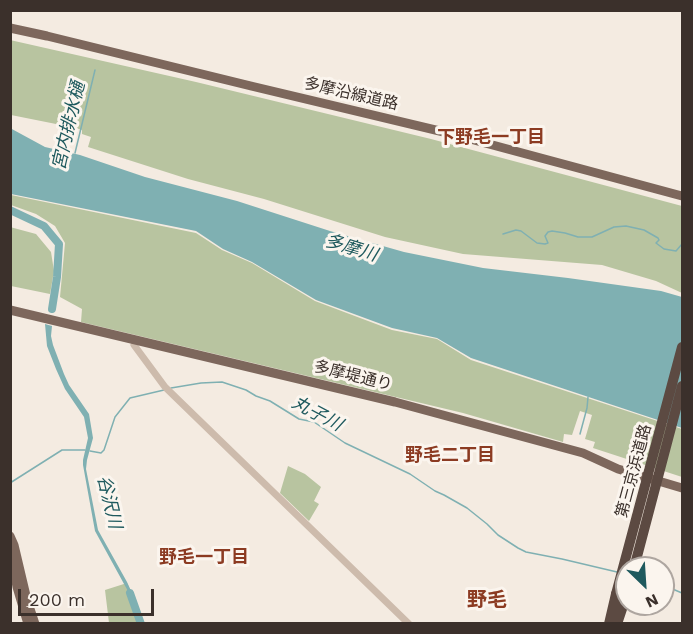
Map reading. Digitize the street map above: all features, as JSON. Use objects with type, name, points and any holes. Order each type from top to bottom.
[{"type":"highway","name":"第三京浜道路","points":[[631,556],[682,347]]},
{"type":"highway","name":"第三京浜道路","points":[[637,556],[682,386]]},
{"type":"highway","points":[[603,624],[615,607]]},
{"type":"main road","name":"多摩沿線道路","points":[[10,28],[446,132],[682,196]]},
{"type":"main road","name":"多摩堤通り","points":[[10,310],[406,405],[583,453],[618,469],[682,488]]},
{"type":"main road","points":[[10,316],[34,316]]},
{"type":"main road","points":[[11,537],[10,545],[17,587],[28,624]]},
{"type":"main road","points":[[11,537],[35,624]]},
{"type":"street","points":[[134,345],[169,391],[409,624]]},
{"type":"green space","points":[[10,40],[431,139],[682,206],[682,293],[656,281],[602,265],[463,254],[385,237],[88,147],[91,137],[82,134],[82,130],[11,115]]},
{"type":"green space","points":[[11,195],[196,233],[222,250],[252,263],[315,301],[392,330],[437,339],[471,360],[682,429],[682,477],[593,448],[595,442],[585,439],[592,415],[580,411],[572,435],[564,434],[563,442],[463,413],[81,322],[82,309],[60,297],[65,243],[55,226],[36,214],[11,205]]},
{"type":"green space","points":[[10,227],[36,234],[51,252],[54,271],[50,294],[11,286]]},
{"type":"green space","points":[[288,466],[305,474],[321,487],[314,501],[319,504],[309,521],[280,493]]},
{"type":"green space","points":[[127,583],[143,623],[109,623],[105,590]]},
{"type":"water","name":"多摩川","points":[[10,128],[45,147],[80,155],[145,177],[237,201],[404,252],[483,268],[661,291],[682,297],[682,428],[471,358],[437,338],[392,328],[316,300],[252,262],[223,249],[196,231],[11,194]]},
{"type":"water","points":[[45,324],[52,326],[53,345],[64,374],[89,414],[93,438],[86,469],[98,530],[127,582],[144,623],[141,623],[135,604],[95,531],[83,465],[88,438],[84,417],[65,389],[56,369],[47,346]]},
{"type":"waterway","name":"宮内排水樋","points":[[75,153],[95,70]]},
{"type":"waterway","points":[[10,210],[44,226],[59,244],[52,309]]},
{"type":"waterway","points":[[503,234],[516,230],[521,231],[537,243],[545,244],[548,243],[545,236],[552,231],[578,237],[592,237],[614,227],[626,226],[644,230],[658,238],[656,243],[664,249],[676,251],[682,244]]},
{"type":"waterway","name":"丸子川","points":[[171,388],[222,382],[246,390],[270,401],[299,419],[314,422],[345,443],[410,474],[467,508],[498,535],[526,552],[615,572]]},
{"type":"waterway","name":"丸子川","points":[[90,451],[101,453],[104,450],[115,417],[130,398],[164,390]]},
{"type":"waterway","points":[[580,434],[588,397]]},
{"type":"waterway","name":"丸子川","points":[[10,483],[62,450],[85,450]]},
{"type":"waterway","name":"丸子川","points":[[675,590],[682,593]]},
{"type":"waterway","name":"谷沢川","points":[[130,593],[141,624]]},
{"type":"district","name":"下野毛一丁目","points":[[491,138]]},
{"type":"district","name":"野毛二丁目","points":[[450,456]]},
{"type":"district","name":"野毛一丁目","points":[[204,558]]},
{"type":"district","name":"野毛","points":[[487,600]]}]
